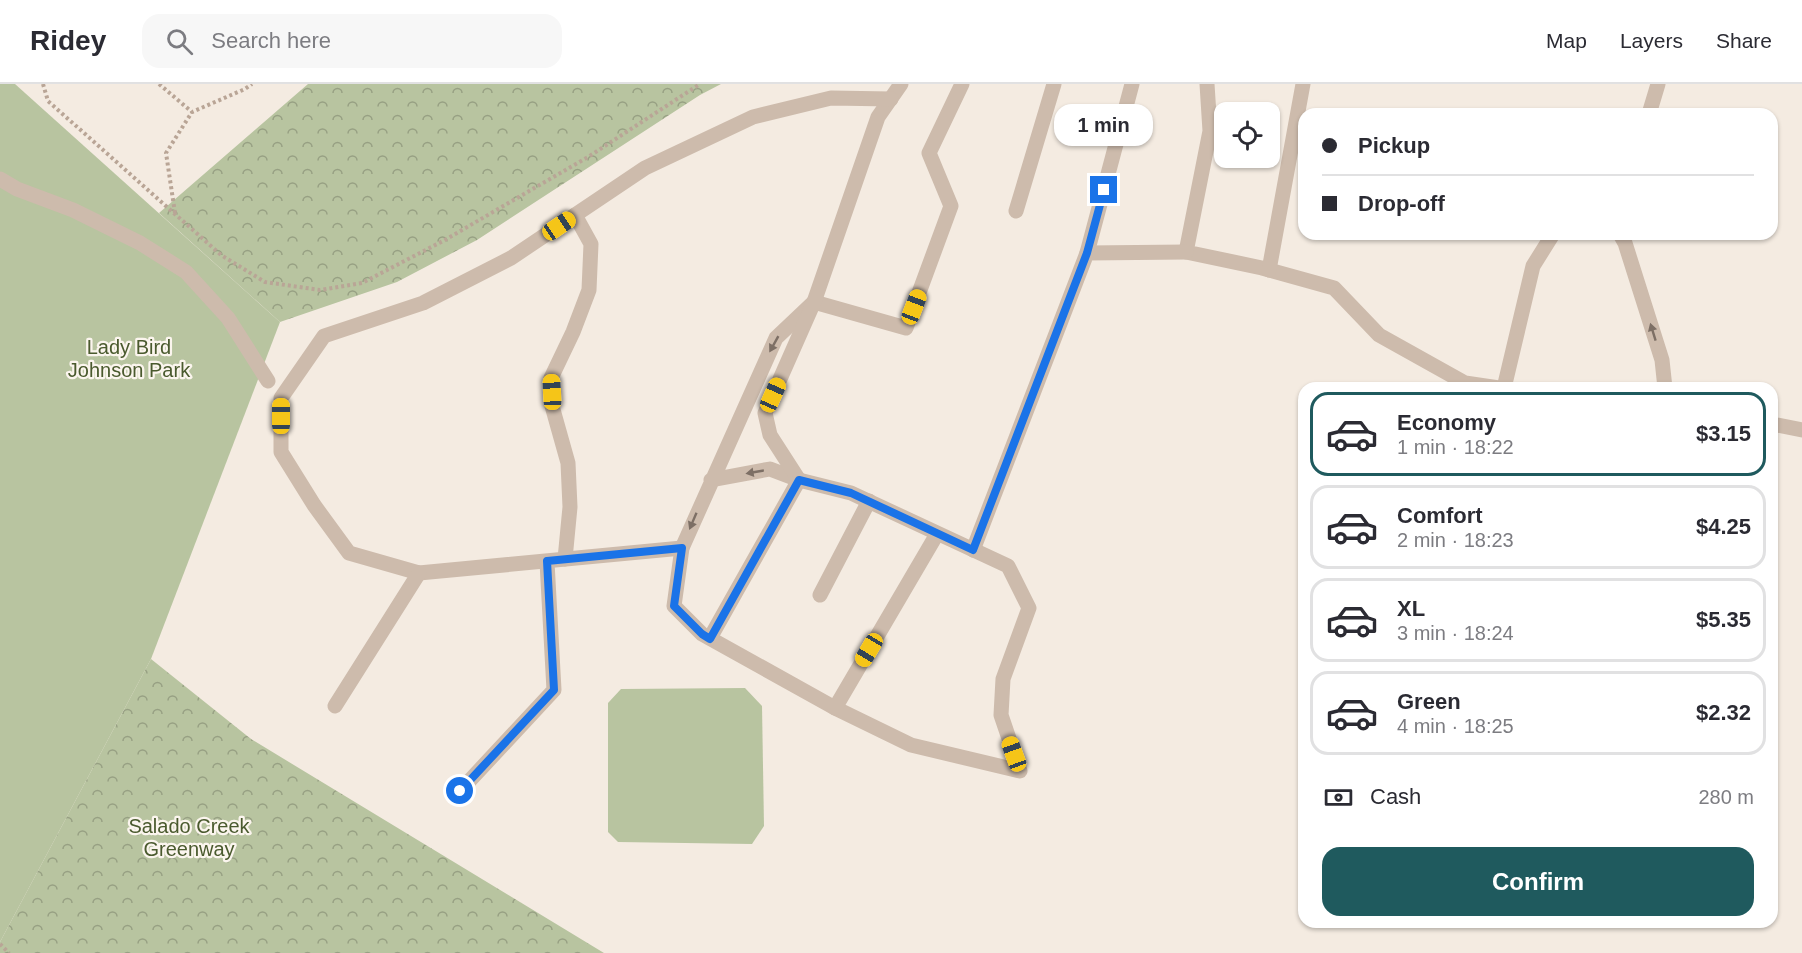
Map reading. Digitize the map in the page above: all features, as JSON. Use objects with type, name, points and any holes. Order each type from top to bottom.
[{"type":"lane","points":[[799,480],[770,435],[765,413],[814,302],[878,117],[901,84]]},
{"type":"lane","points":[[814,302],[906,328],[951,206],[929,153],[962,84]]},
{"type":"lane","points":[[1016,211],[1054,84]]},
{"type":"lane","points":[[973,550],[1087,253],[1132,84]]},
{"type":"lane","points":[[1186,252],[1210,131],[1207,84]]},
{"type":"lane","points":[[1299,108],[1303,84]]},
{"type":"lane","points":[[1651,108],[1658,84]]},
{"type":"lane","points":[[682,548],[419,573],[349,553],[314,505],[281,452],[281,398],[324,336],[423,303],[511,258],[645,168],[753,117],[831,98],[891,99]]},
{"type":"lane","points":[[1269,270],[1298,111]]},
{"type":"lane","points":[[0,179],[17,189],[73,210],[140,243],[186,272],[228,318],[268,381]]},
{"type":"lane","points":[[565,560],[570,507],[568,463],[552,406],[551,378],[573,332],[589,290],[591,244],[575,215]]},
{"type":"lane","points":[[1503,382],[1533,266],[1549,240]]},
{"type":"lane","points":[[1623,240],[1662,360],[1664,382]]},
{"type":"lane","points":[[1087,253],[1186,252],[1269,270],[1334,288],[1379,335],[1463,382]]},
{"type":"lane","points":[[711,480],[770,469],[799,480],[851,493],[1008,566],[1029,608],[1003,679],[1001,715],[1020,771],[911,745],[835,708],[710,639],[674,606],[682,548],[711,480],[776,338],[814,302]]},
{"type":"lane","points":[[1778,425],[1802,430]]},
{"type":"lane","points":[[710,639],[799,480]]},
{"type":"lane","points":[[820,596],[869,501]]},
{"type":"lane","points":[[835,708],[937,534]]},
{"type":"lane","points":[[460,791],[554,690],[547,561]]},
{"type":"lane","points":[[335,706],[419,573]]},
{"type":"path","points":[[44,84],[48,101],[221,255],[265,282],[320,290],[362,283],[443,241],[588,156],[700,84]]},
{"type":"path","points":[[159,84],[192,112]]},
{"type":"path","points":[[175,214],[166,153],[192,112],[252,84]]},
{"type":"path","points":[[0,944],[9,953]]},
{"type":"green space","name":"Lady Bird Johnson Park","points":[[0,84],[15,84],[280,322],[151,659],[0,942]]},
{"type":"green space","points":[[308,84],[721,84],[700,95],[477,240],[397,282],[280,322],[159,213]]},
{"type":"green space","name":"Salado Creek Greenway","points":[[151,659],[251,739],[604,953],[0,953],[0,942]]},
{"type":"green space","points":[[745,688],[762,706],[764,826],[752,844],[618,842],[608,832],[608,703],[621,689]]},
{"type":"route","points":[[460,791],[554,690],[547,561],[682,548],[674,606],[710,639],[799,480],[851,493],[973,550],[1087,253],[1104,190]]}]
